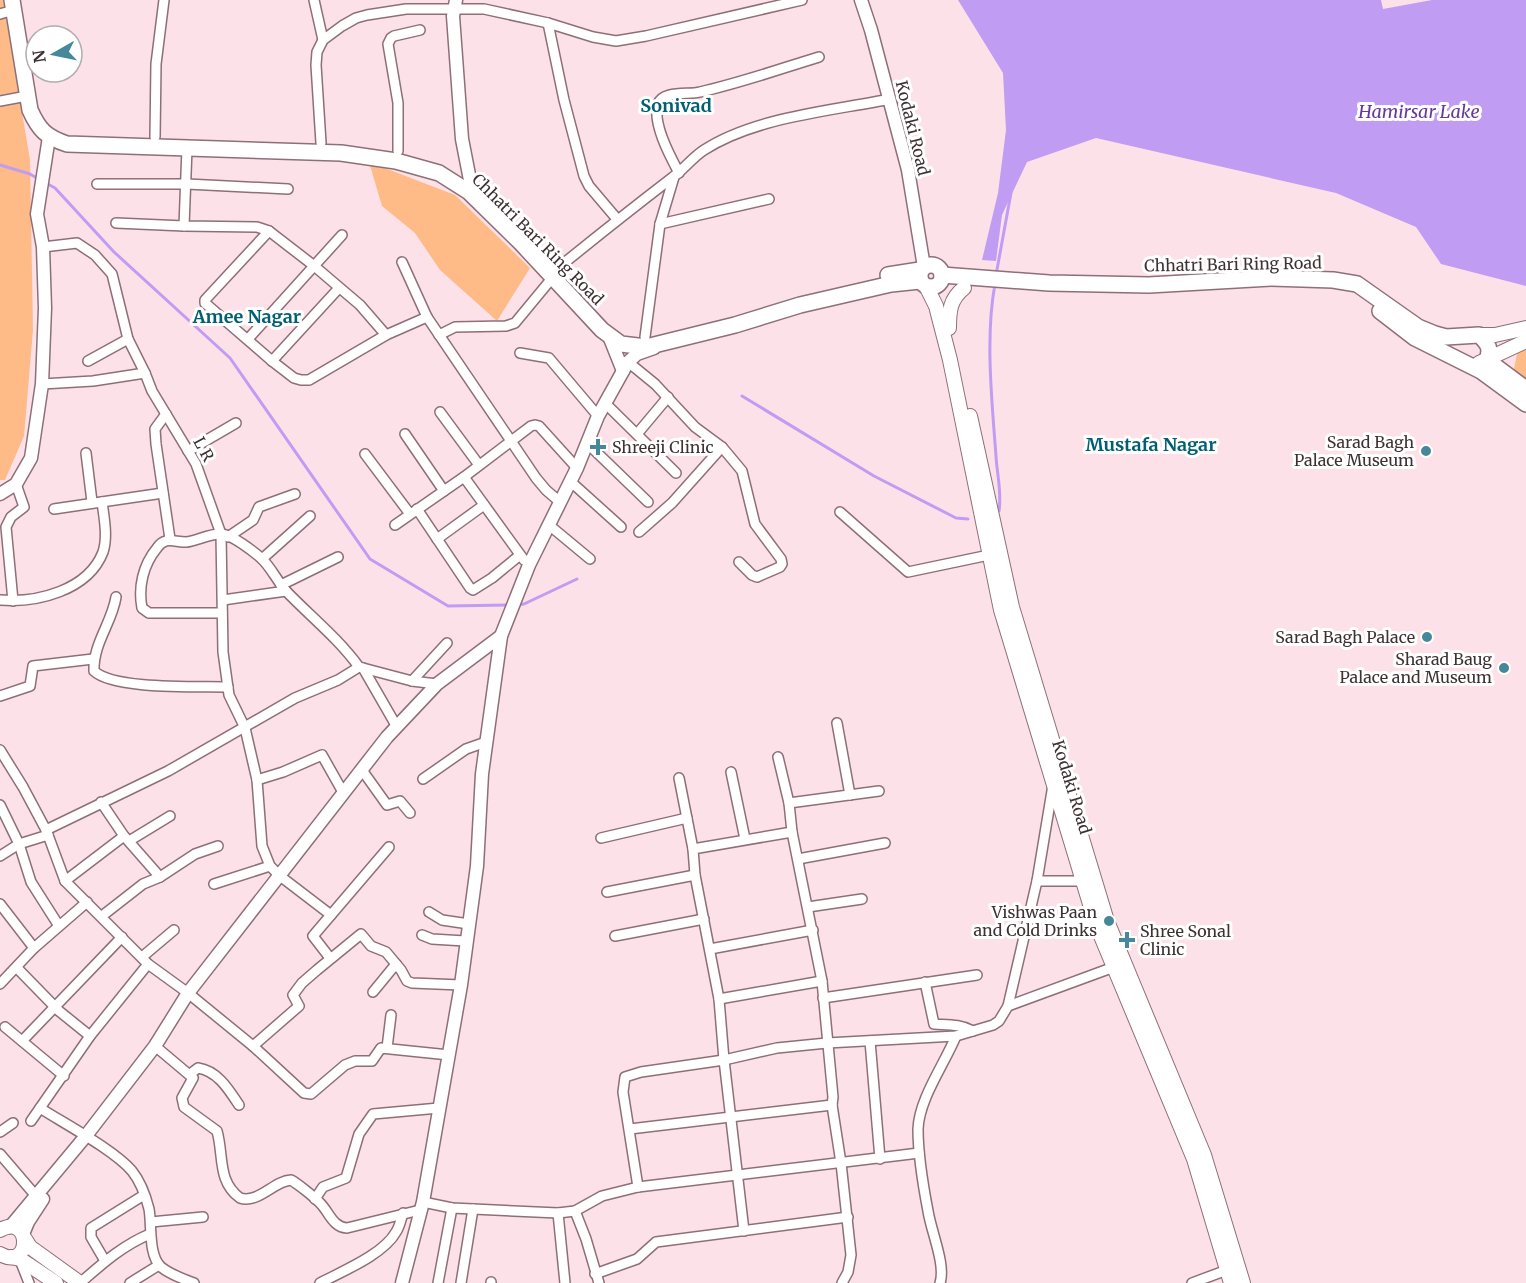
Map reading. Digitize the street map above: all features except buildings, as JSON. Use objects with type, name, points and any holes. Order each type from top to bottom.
[{"type":"main road","name":"Chhatri Bari Ring Road","points":[[12,6],[39,107],[43,118],[54,129],[69,135],[342,144],[398,152],[444,164],[609,324],[624,335],[645,337],[890,274],[1049,283],[1149,285],[1271,278],[1333,280],[1357,284],[1418,327],[1435,334],[1446,337],[1479,335]]},
{"type":"main road","name":"Chhatri Bari Ring Road","points":[[12,6],[30,110],[35,123],[49,137],[67,144],[341,153],[396,161],[440,173],[469,186]]},
{"type":"main road","name":"Chhatri Bari Ring Road","points":[[555,272],[609,336],[621,344],[646,347],[800,305],[930,277],[964,288],[1049,293],[1149,294],[1271,288],[1333,290],[1354,293],[1415,338],[1481,371],[1526,404]]},
{"type":"main road","name":"Kodaki Road","points":[[930,277],[950,328],[1012,607],[1107,921],[1204,1155],[1243,1283]]},
{"type":"main road","name":"Kodaki Road","points":[[930,277],[950,360],[1001,610],[1096,924],[1194,1159],[1229,1276]]},
{"type":"main road","name":"Kodaki Road","points":[[950,328],[951,304],[956,294],[964,288]]},
{"type":"main road","points":[[1479,335],[1496,335],[1526,328]]},
{"type":"main road","points":[[1479,335],[1489,346],[1487,360]]},
{"type":"main road","points":[[1461,360],[1477,364],[1526,341]]},
{"type":"main road","points":[[1487,360],[1526,389]]},
{"type":"main road","points":[[7,1257],[20,1253],[23,1249],[11,1230]]},
{"type":"main road","points":[[11,1230],[30,1247],[80,1283]]},
{"type":"main road","points":[[7,1257],[56,1283]]},
{"type":"street","points":[[155,137],[156,64],[164,0]]},
{"type":"street","points":[[314,0],[323,40]]},
{"type":"street","points":[[321,143],[317,52],[323,40],[356,18],[407,4],[455,5],[548,23],[593,37],[616,41],[802,0]]},
{"type":"street","name":"Kodaki Road","points":[[861,0],[908,170],[930,277]]},
{"type":"street","points":[[455,5],[462,139],[469,186]]},
{"type":"street","points":[[548,23],[564,100],[584,176],[589,186],[617,219]]},
{"type":"street","points":[[398,152],[398,103],[388,44],[394,36],[420,30]]},
{"type":"street","points":[[645,337],[660,224],[676,175],[665,146],[658,118],[658,104],[667,95],[699,92],[819,57]]},
{"type":"street","points":[[0,101],[27,96]]},
{"type":"street","points":[[439,335],[456,327],[506,326],[515,323],[555,272],[704,150],[733,136],[762,126],[890,99]]},
{"type":"street","points":[[0,494],[16,483],[31,458],[42,384],[45,308],[43,248],[37,214],[49,137]]},
{"type":"street","points":[[184,226],[187,148]]},
{"type":"street","points":[[97,184],[187,184],[288,189]]},
{"type":"street","points":[[660,224],[769,199]]},
{"type":"street","points":[[116,223],[257,227],[268,231],[360,305],[386,335]]},
{"type":"street","points":[[268,231],[205,300],[206,305],[294,378],[309,380],[386,335],[427,317]]},
{"type":"street","points":[[248,339],[342,235]]},
{"type":"street","name":"L R","points":[[43,248],[77,243],[95,255],[112,274],[128,339],[146,373],[152,391],[196,464],[225,536],[223,652],[229,694],[245,728],[257,780],[262,846],[270,866],[331,915]]},
{"type":"street","points":[[402,262],[427,317],[541,484],[560,502]]},
{"type":"street","points":[[272,361],[339,288]]},
{"type":"street","points":[[609,336],[626,367],[668,398],[695,427],[722,447],[742,471],[755,524],[781,559],[782,564],[757,577],[739,562]]},
{"type":"street","points":[[88,361],[128,339]]},
{"type":"street","points":[[402,1283],[421,1206],[461,985],[465,941],[477,866],[482,774],[501,636],[529,565],[577,468],[598,416],[626,367],[638,354],[678,339]]},
{"type":"street","points":[[520,354],[549,358],[598,416]]},
{"type":"street","points":[[42,384],[93,381],[146,373]]},
{"type":"street","points":[[637,434],[668,398]]},
{"type":"street","points":[[605,403],[676,472]]},
{"type":"street","points":[[440,412],[479,465]]},
{"type":"street","points":[[166,414],[155,429],[170,539]]},
{"type":"street","points":[[188,451],[236,423]]},
{"type":"street","points":[[394,525],[535,424],[577,468]]},
{"type":"street","points":[[405,434],[444,491]]},
{"type":"street","points":[[588,444],[648,502]]},
{"type":"street","points":[[639,532],[672,503],[722,447]]},
{"type":"street","points":[[0,600],[13,601],[56,594],[75,584],[92,569],[103,552],[105,532],[86,453]]},
{"type":"street","points":[[365,453],[437,539],[473,590],[520,555]]},
{"type":"street","points":[[464,477],[529,565]]},
{"type":"street","points":[[570,481],[621,526]]},
{"type":"street","points":[[13,601],[4,561],[3,527],[24,507],[16,483]]},
{"type":"street","points":[[54,509],[163,493]]},
{"type":"street","points":[[222,613],[149,613],[142,608],[140,597],[143,574],[150,556],[159,545],[170,539],[185,542],[225,536],[253,520],[259,507],[295,494]]},
{"type":"street","points":[[437,539],[484,505]]},
{"type":"street","points":[[840,512],[908,572],[989,555]]},
{"type":"street","points":[[262,559],[310,516]]},
{"type":"street","points":[[549,525],[590,559]]},
{"type":"street","points":[[225,536],[262,559],[283,588],[349,653],[361,668],[397,727]]},
{"type":"street","points":[[223,600],[283,588],[338,557]]},
{"type":"street","points":[[116,597],[113,613],[97,645],[93,659],[94,671],[99,675],[137,685],[228,687]]},
{"type":"street","points":[[11,1230],[155,1046],[188,993],[397,727],[437,684],[501,636]]},
{"type":"street","points":[[412,681],[447,643]]},
{"type":"street","points":[[0,696],[30,686],[33,666],[93,659]]},
{"type":"street","points":[[0,856],[19,844],[47,833],[101,802],[168,771],[295,698],[361,668],[412,681],[437,684]]},
{"type":"street","points":[[837,723],[850,795]]},
{"type":"street","points":[[423,780],[466,749],[486,742]]},
{"type":"street","points":[[0,750],[47,833],[65,881],[145,960],[253,1046],[283,1075],[308,1094],[322,1086],[345,1065],[355,1061],[372,1061],[378,1050],[387,1048],[449,1054]]},
{"type":"street","points":[[257,780],[283,772],[315,756],[322,755],[344,794]]},
{"type":"street","points":[[778,757],[789,803],[792,832],[822,981],[832,1105],[851,1255],[848,1272],[842,1283]]},
{"type":"street","points":[[362,770],[387,805],[400,801],[410,813]]},
{"type":"street","points":[[731,772],[745,839]]},
{"type":"street","points":[[679,778],[719,999],[744,1231]]},
{"type":"street","points":[[638,1187],[623,1092],[625,1077],[640,1072],[724,1060],[777,1048],[956,1036],[993,1025],[999,1021],[1008,1006],[1029,918],[1053,782]]},
{"type":"street","points":[[789,803],[879,792]]},
{"type":"street","points":[[101,802],[126,839],[160,877]]},
{"type":"street","points":[[0,805],[19,844],[31,882],[59,926]]},
{"type":"street","points":[[65,881],[126,839],[170,816]]},
{"type":"street","points":[[601,838],[687,818]]},
{"type":"street","points":[[693,849],[792,832]]},
{"type":"street","points":[[798,859],[885,843]]},
{"type":"street","points":[[102,916],[133,890],[160,877],[195,854],[218,846]]},
{"type":"street","points":[[330,958],[313,936],[389,847]]},
{"type":"street","points":[[214,885],[270,866]]},
{"type":"street","points":[[607,892],[695,875]]},
{"type":"street","points":[[1037,881],[1083,881]]},
{"type":"street","points":[[808,907],[862,899]]},
{"type":"street","points":[[0,984],[34,948],[87,902]]},
{"type":"street","points":[[0,904],[34,948]]},
{"type":"street","points":[[429,912],[442,920],[469,924]]},
{"type":"street","points":[[1029,918],[1096,924]]},
{"type":"street","points":[[615,936],[704,919]]},
{"type":"street","points":[[31,1121],[145,960],[174,930]]},
{"type":"street","points":[[710,949],[813,930]]},
{"type":"street","points":[[253,1046],[299,1006],[293,995],[302,983],[361,934],[371,946],[386,952],[408,981],[461,985]]},
{"type":"street","points":[[422,935],[432,939],[465,941]]},
{"type":"street","points":[[22,1041],[122,937]]},
{"type":"street","points":[[373,992],[396,964]]},
{"type":"street","points":[[1008,1006],[1114,967]]},
{"type":"street","points":[[17,968],[54,1006],[90,1036]]},
{"type":"street","points":[[823,998],[976,975]]},
{"type":"street","points":[[719,999],[822,981]]},
{"type":"street","points":[[925,982],[934,1024],[952,1024],[973,1031]]},
{"type":"street","points":[[387,1048],[391,1016]]},
{"type":"street","points":[[4,1027],[64,1076]]},
{"type":"street","points":[[940,1283],[942,1271],[927,1211],[918,1129],[922,1107],[956,1036]]},
{"type":"street","points":[[870,1041],[880,1159]]},
{"type":"street","points":[[155,1046],[193,1078],[182,1098],[184,1107],[217,1131],[221,1168],[226,1183],[234,1193],[240,1198],[251,1200],[281,1182],[291,1180],[315,1199],[341,1228],[403,1214],[421,1206],[558,1213],[575,1211],[602,1196],[638,1187],[919,1153]]},
{"type":"street","points":[[190,1074],[198,1068],[212,1074],[223,1082],[239,1105]]},
{"type":"street","points":[[630,1129],[832,1105]]},
{"type":"street","points":[[40,1108],[82,1140],[120,1160],[132,1171],[144,1195],[151,1222],[150,1234],[159,1265],[172,1275],[194,1283]]},
{"type":"street","points":[[315,1199],[323,1187],[346,1178],[359,1134],[373,1114],[439,1108]]},
{"type":"street","points":[[0,1132],[13,1123]]},
{"type":"street","points":[[11,1230],[28,1222],[82,1140]]},
{"type":"street","points":[[0,1154],[36,1196]]},
{"type":"street","points":[[105,1260],[92,1237],[91,1228],[144,1195]]},
{"type":"street","points":[[438,1283],[452,1208]]},
{"type":"street","points":[[460,1283],[473,1209]]},
{"type":"street","points":[[575,1211],[597,1278],[637,1259],[656,1242],[848,1217]]},
{"type":"street","points":[[558,1213],[565,1283]]},
{"type":"street","points":[[320,1283],[369,1256],[389,1241],[397,1231],[403,1214]]},
{"type":"street","points":[[151,1222],[203,1217]]},
{"type":"street","points":[[80,1283],[105,1260],[150,1234]]},
{"type":"street","points":[[7,1257],[29,1283]]},
{"type":"street","points":[[130,1283],[159,1265]]},
{"type":"street","points":[[1192,1283],[1229,1276]]},
{"type":"shaded area","points":[[0,0],[3,0],[30,160],[33,330],[24,436],[5,480],[0,480]]},
{"type":"shaded area","points":[[369,162],[455,195],[530,268],[497,321],[440,270],[415,233],[382,206]]},
{"type":"shaded area","points":[[1526,345],[1526,383],[1513,374],[1518,349]]},
{"type":"water","name":"Hamirsar Lake","points":[[958,0],[1381,0],[1383,9],[1432,0],[1526,0],[1526,286],[1441,264],[1416,227],[1336,193],[1096,138],[1027,162],[1002,215],[996,261],[982,260],[998,193],[1006,130],[1003,73]]},
{"type":"waterway","points":[[0,165],[30,174],[40,180]]},
{"type":"waterway","points":[[46,183],[55,188],[114,252],[230,358],[370,559],[448,606],[508,605]]},
{"type":"waterway","points":[[996,275],[1011,193]]},
{"type":"waterway","points":[[995,284],[990,326],[990,370],[1000,490],[999,511]]},
{"type":"waterway","points":[[742,396],[874,476],[956,518],[968,519]]},
{"type":"waterway","points":[[518,605],[577,579]]},
{"type":"place","name":"Shreeji Clinic","points":[[598,447]]},
{"type":"place","name":"Sarad Bagh Palace Museum","points":[[1426,451]]},
{"type":"place","name":"Sarad Bagh Palace","points":[[1427,637]]},
{"type":"place","name":"Sharad Baug Palace and Museum","points":[[1504,668]]},
{"type":"place","name":"Vishwas Paan and Cold Drinks","points":[[1109,921]]},
{"type":"place","name":"Shree Sonal Clinic","points":[[1127,940]]},
{"type":"district","name":"Sonivad","points":[[676,105]]},
{"type":"district","name":"Amee Nagar","points":[[247,316]]},
{"type":"district","name":"Mustafa Nagar","points":[[1151,444]]}]
